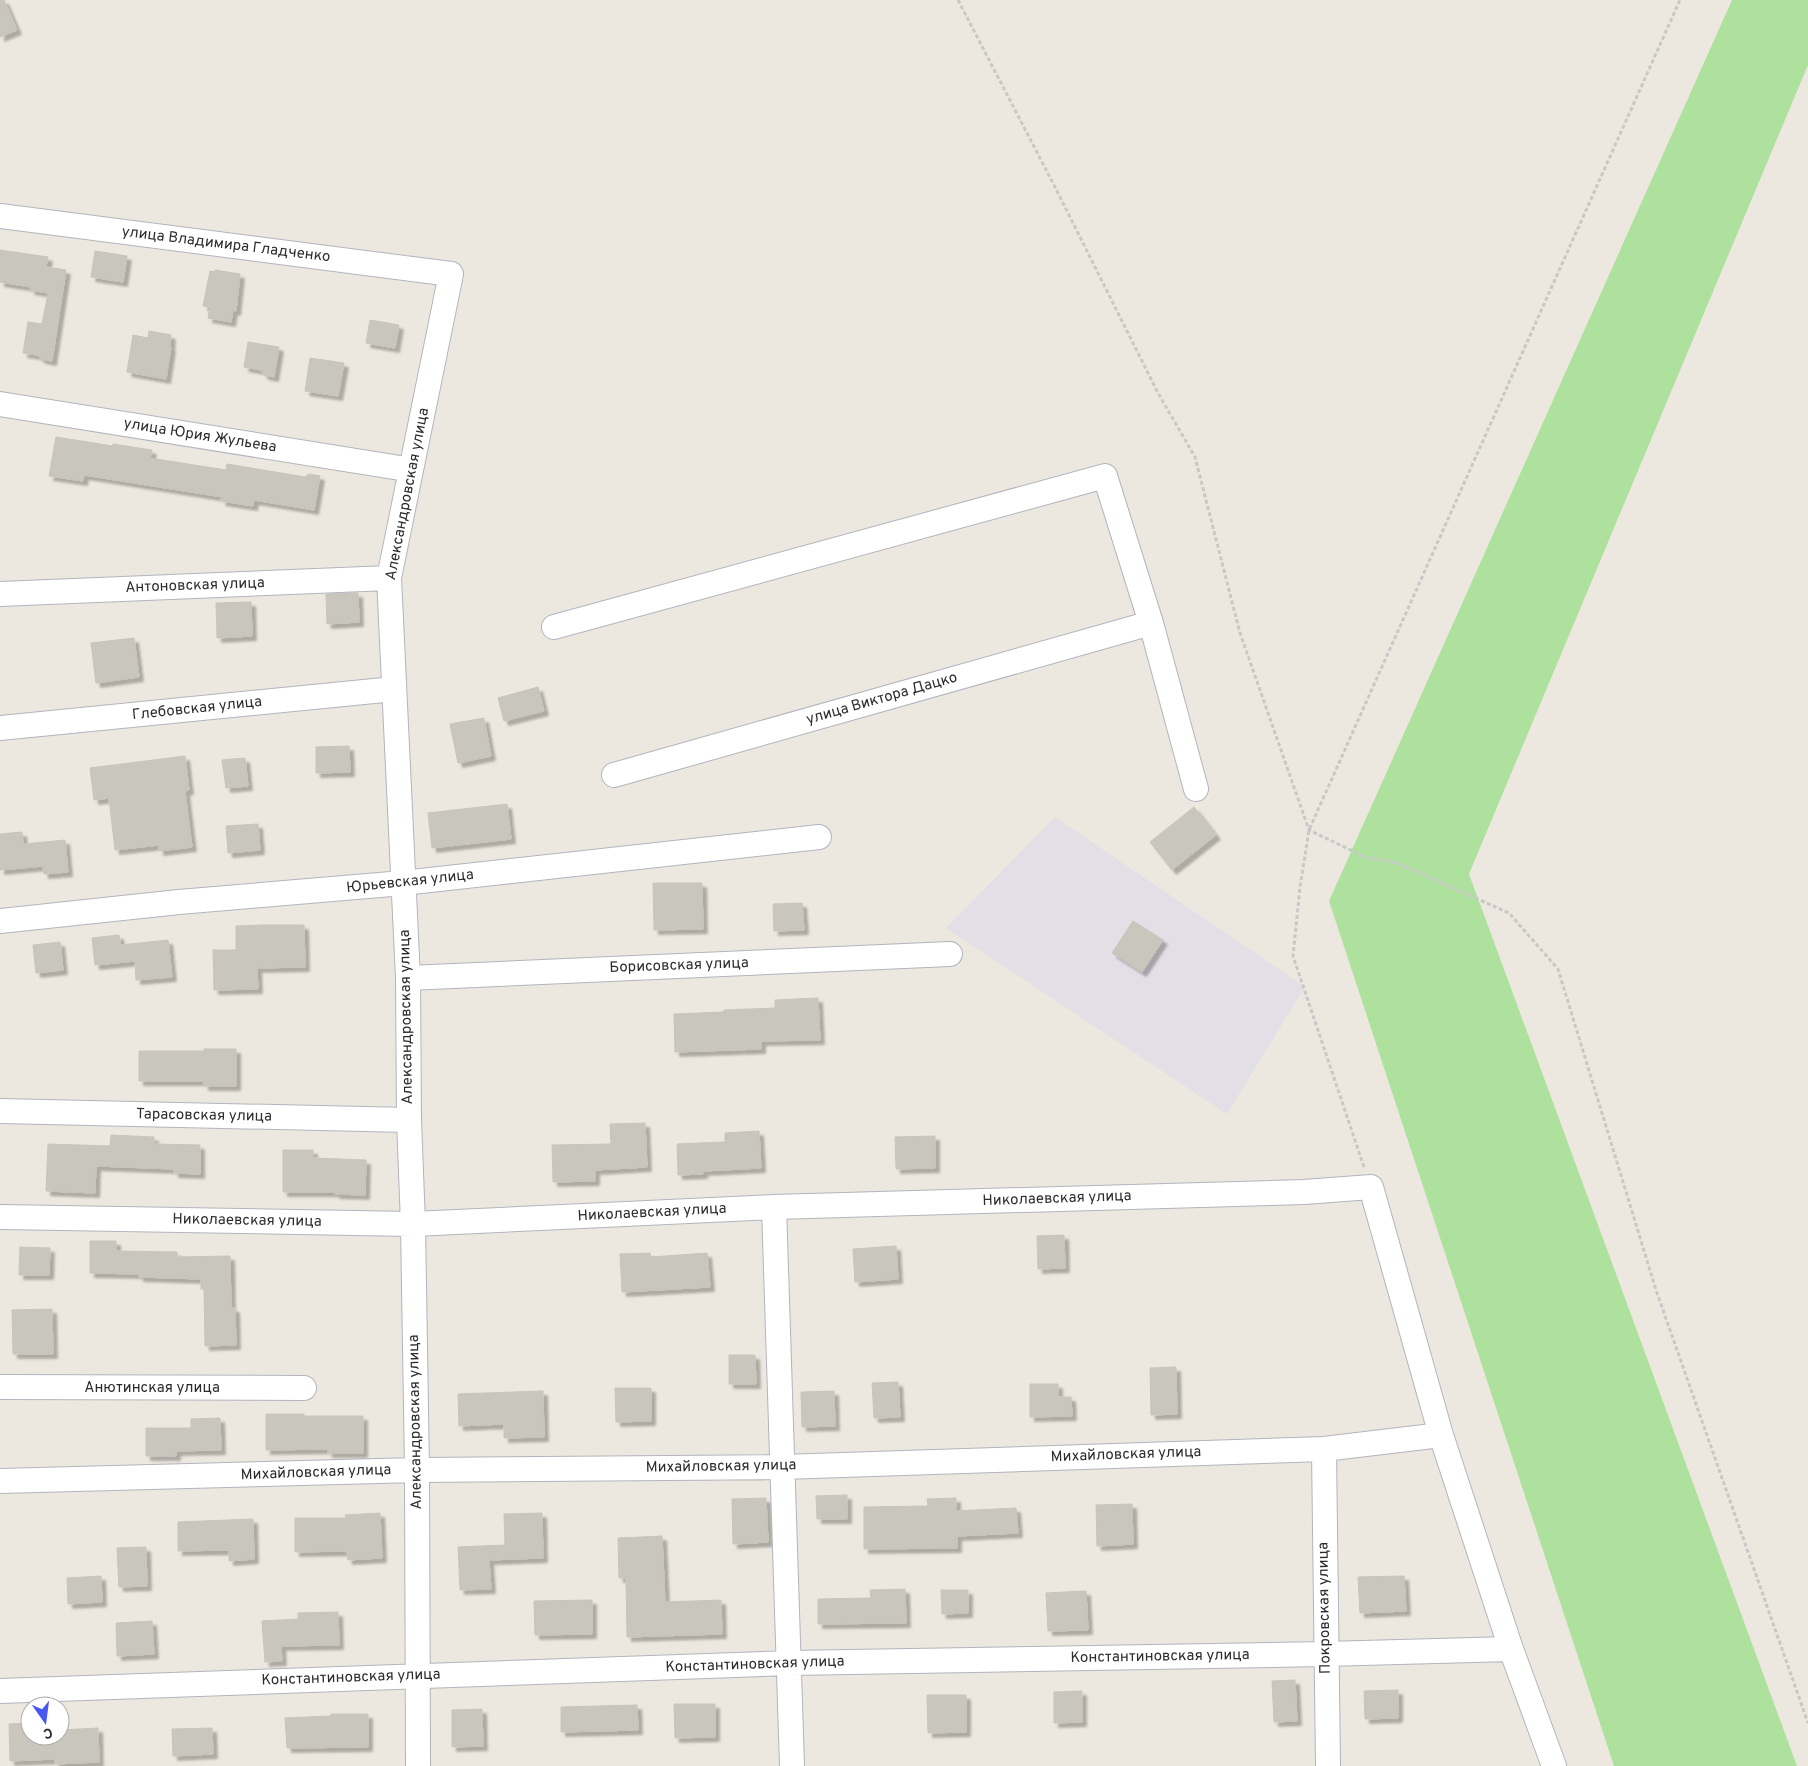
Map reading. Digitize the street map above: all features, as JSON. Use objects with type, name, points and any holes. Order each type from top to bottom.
[{"type":"street","name":"улица Владимира Гладченко","points":[[0,216],[451,274]]},
{"type":"street","name":"Александровская улица","points":[[418,1766],[416,1675],[417,1470],[413,1224],[409,1120],[408,978],[389,578],[451,274]]},
{"type":"street","name":"улица Юрия Жульева","points":[[0,404],[400,468]]},
{"type":"street","points":[[554,627],[1106,476],[1150,623],[1196,789]]},
{"type":"street","name":"Антоновская улица","points":[[0,594],[389,578]]},
{"type":"street","name":"улица Виктора Дацко","points":[[614,775],[1150,623]]},
{"type":"street","name":"Глебовская улица","points":[[0,728],[394,690]]},
{"type":"street","name":"Юрьевская улица","points":[[0,921],[179,902],[403,884],[819,837]]},
{"type":"street","name":"Борисовская улица","points":[[408,978],[950,954]]},
{"type":"street","name":"Тарасовская улица","points":[[0,1111],[409,1120]]},
{"type":"street","points":[[1371,1187],[1442,1435],[1511,1649],[1554,1766]]},
{"type":"street","name":"Николаевская улица","points":[[0,1217],[413,1224],[774,1208],[1304,1192],[1371,1187]]},
{"type":"street","points":[[774,1208],[792,1766]]},
{"type":"street","name":"Анютинская улица","points":[[0,1387],[304,1388]]},
{"type":"street","name":"Михайловская улица","points":[[0,1481],[417,1470],[782,1467],[1324,1449],[1442,1435]]},
{"type":"street","name":"Покровская улица","points":[[1324,1449],[1328,1766]]},
{"type":"street","name":"Константиновская улица","points":[[0,1691],[790,1663],[1511,1649]]},
{"type":"path","points":[[958,0],[1056,189],[1117,315],[1158,393],[1195,457],[1240,633],[1309,830],[1365,857],[1397,863],[1509,913],[1558,969],[1656,1290],[1808,1723]]},
{"type":"path","points":[[1371,1187],[1293,956],[1300,887],[1309,830],[1680,0]]},
{"type":"shaded area","points":[[1055,817],[1305,987],[1227,1114],[946,928]]},
{"type":"green space","points":[[1732,0],[1808,0],[1808,65],[1469,874],[1797,1766],[1614,1766],[1329,901]]},
{"type":"building","points":[[0,0],[4,0],[17,30],[0,37]]},
{"type":"building","points":[[0,250],[48,257],[46,267],[66,270],[52,361],[41,359],[37,355],[23,353],[28,322],[42,324],[48,293],[30,290],[31,287],[0,282]]},
{"type":"building","points":[[95,251],[127,256],[123,282],[91,277]]},
{"type":"building","points":[[215,270],[240,274],[236,311],[233,310],[231,322],[208,318],[210,307],[203,306],[210,271],[215,272]]},
{"type":"building","points":[[370,320],[399,325],[395,348],[366,343]]},
{"type":"building","points":[[149,331],[171,335],[166,379],[127,372],[133,335],[148,338]]},
{"type":"building","points":[[248,342],[279,347],[274,377],[264,375],[261,370],[244,367]]},
{"type":"building","points":[[310,358],[344,363],[338,396],[305,391]]},
{"type":"building","points":[[56,437],[152,450],[150,458],[226,470],[227,464],[305,477],[309,474],[320,476],[314,510],[254,500],[253,506],[221,501],[222,497],[84,475],[83,481],[49,476]]},
{"type":"building","points":[[358,593],[359,622],[327,624],[326,594]]},
{"type":"building","points":[[251,602],[252,636],[217,638],[216,603]]},
{"type":"building","points":[[134,638],[139,677],[96,683],[91,643]]},
{"type":"building","points":[[538,687],[544,711],[504,721],[498,698]]},
{"type":"building","points":[[484,718],[491,756],[458,763],[450,724]]},
{"type":"building","points":[[349,746],[350,772],[316,773],[316,747]]},
{"type":"building","points":[[185,756],[189,790],[185,791],[192,847],[159,851],[159,845],[115,850],[109,798],[94,800],[90,768]]},
{"type":"building","points":[[245,758],[248,786],[226,788],[222,760]]},
{"type":"building","points":[[507,804],[511,839],[432,848],[428,813]]},
{"type":"building","points":[[1194,807],[1216,835],[1172,870],[1150,842]]},
{"type":"building","points":[[258,824],[260,850],[228,853],[226,826]]},
{"type":"building","points":[[22,832],[23,844],[65,840],[68,872],[44,874],[43,866],[0,870],[0,834]]},
{"type":"building","points":[[653,883],[702,883],[703,929],[654,930]]},
{"type":"building","points":[[802,903],[804,930],[774,931],[773,904]]},
{"type":"building","points":[[1133,921],[1163,940],[1142,972],[1112,953]]},
{"type":"building","points":[[304,925],[305,967],[257,968],[258,989],[214,990],[213,950],[236,950],[236,926]]},
{"type":"building","points":[[119,935],[120,945],[168,940],[172,977],[136,980],[135,961],[95,965],[92,938]]},
{"type":"building","points":[[60,942],[63,970],[36,973],[33,945]]},
{"type":"building","points":[[818,998],[820,1040],[761,1041],[761,1049],[675,1052],[674,1014],[775,1008],[775,1000]]},
{"type":"building","points":[[204,1049],[236,1049],[236,1086],[204,1086],[204,1081],[139,1081],[139,1051],[204,1051]]},
{"type":"building","points":[[645,1123],[647,1167],[595,1170],[595,1181],[553,1182],[552,1145],[611,1144],[610,1124]]},
{"type":"building","points":[[759,1131],[761,1168],[703,1171],[703,1174],[678,1175],[677,1144],[725,1142],[725,1133]]},
{"type":"building","points":[[111,1135],[154,1137],[154,1144],[200,1145],[200,1174],[174,1173],[174,1169],[96,1166],[95,1193],[46,1191],[48,1144],[110,1146]]},
{"type":"building","points":[[935,1136],[935,1168],[896,1169],[895,1137]]},
{"type":"building","points":[[283,1150],[313,1150],[313,1158],[366,1160],[365,1195],[335,1194],[335,1192],[283,1192]]},
{"type":"building","points":[[1064,1235],[1065,1268],[1038,1269],[1037,1236]]},
{"type":"building","points":[[90,1241],[116,1241],[116,1251],[177,1252],[177,1257],[230,1256],[231,1308],[235,1308],[236,1345],[205,1346],[204,1289],[201,1289],[201,1279],[139,1277],[139,1274],[90,1273]]},
{"type":"building","points":[[896,1246],[898,1279],[855,1282],[853,1249]]},
{"type":"building","points":[[20,1247],[50,1248],[49,1275],[19,1275]]},
{"type":"building","points":[[650,1253],[651,1257],[707,1253],[710,1287],[622,1292],[620,1254]]},
{"type":"building","points":[[52,1309],[53,1354],[13,1354],[12,1310]]},
{"type":"building","points":[[729,1355],[755,1355],[756,1384],[729,1384]]},
{"type":"building","points":[[1176,1367],[1177,1414],[1151,1415],[1150,1368]]},
{"type":"building","points":[[898,1382],[900,1417],[874,1418],[872,1383]]},
{"type":"building","points":[[1030,1384],[1058,1384],[1058,1397],[1071,1397],[1072,1416],[1030,1417]]},
{"type":"building","points":[[615,1388],[651,1388],[651,1421],[616,1422]]},
{"type":"building","points":[[543,1391],[544,1437],[504,1438],[504,1424],[459,1426],[458,1394]]},
{"type":"building","points":[[834,1391],[835,1426],[802,1427],[801,1392]]},
{"type":"building","points":[[266,1414],[363,1416],[363,1453],[328,1453],[328,1449],[266,1450]]},
{"type":"building","points":[[220,1418],[221,1450],[176,1451],[176,1456],[146,1456],[146,1428],[191,1428],[191,1419]]},
{"type":"building","points":[[847,1495],[847,1519],[817,1519],[816,1496]]},
{"type":"building","points":[[766,1498],[768,1542],[733,1544],[732,1499]]},
{"type":"building","points":[[956,1498],[956,1511],[1016,1508],[1018,1533],[957,1536],[957,1548],[864,1549],[864,1507],[928,1506],[927,1499]]},
{"type":"building","points":[[1132,1504],[1133,1544],[1097,1546],[1096,1505]]},
{"type":"building","points":[[380,1513],[382,1558],[348,1560],[347,1551],[295,1552],[295,1518],[346,1518],[345,1515]]},
{"type":"building","points":[[542,1513],[543,1558],[489,1560],[491,1589],[460,1590],[458,1547],[505,1545],[504,1514]]},
{"type":"building","points":[[253,1519],[254,1559],[229,1561],[229,1550],[178,1551],[178,1522]]},
{"type":"building","points":[[662,1536],[665,1602],[721,1600],[722,1634],[627,1637],[626,1578],[619,1578],[618,1538]]},
{"type":"building","points":[[146,1547],[147,1586],[119,1587],[117,1548]]},
{"type":"building","points":[[101,1576],[102,1602],[68,1604],[67,1578]]},
{"type":"building","points":[[1404,1576],[1406,1611],[1360,1613],[1358,1577]]},
{"type":"building","points":[[905,1589],[906,1623],[818,1624],[818,1599],[871,1598],[870,1590]]},
{"type":"building","points":[[941,1590],[968,1590],[968,1613],[942,1614]]},
{"type":"building","points":[[1086,1591],[1088,1630],[1048,1631],[1046,1593]]},
{"type":"building","points":[[592,1600],[592,1634],[535,1635],[534,1601]]},
{"type":"building","points":[[338,1612],[339,1645],[281,1646],[282,1661],[265,1662],[262,1621],[298,1619],[298,1613]]},
{"type":"building","points":[[152,1621],[154,1654],[117,1656],[116,1623]]},
{"type":"building","points":[[1295,1680],[1297,1721],[1274,1722],[1272,1681]]},
{"type":"building","points":[[1398,1690],[1398,1718],[1365,1719],[1364,1691]]},
{"type":"building","points":[[1082,1691],[1082,1722],[1054,1723],[1054,1692]]},
{"type":"building","points":[[927,1695],[966,1695],[966,1732],[928,1733]]},
{"type":"building","points":[[674,1704],[715,1704],[715,1737],[675,1738]]},
{"type":"building","points":[[637,1705],[638,1730],[561,1732],[561,1707]]},
{"type":"building","points":[[482,1709],[483,1746],[452,1747],[452,1710]]},
{"type":"building","points":[[331,1714],[368,1714],[368,1747],[287,1748],[285,1718],[331,1716]]},
{"type":"building","points":[[20,1723],[20,1746],[70,1746],[70,1729],[98,1728],[99,1762],[55,1764],[55,1759],[10,1761],[9,1724]]},
{"type":"building","points":[[212,1728],[213,1754],[173,1756],[172,1729]]}]
